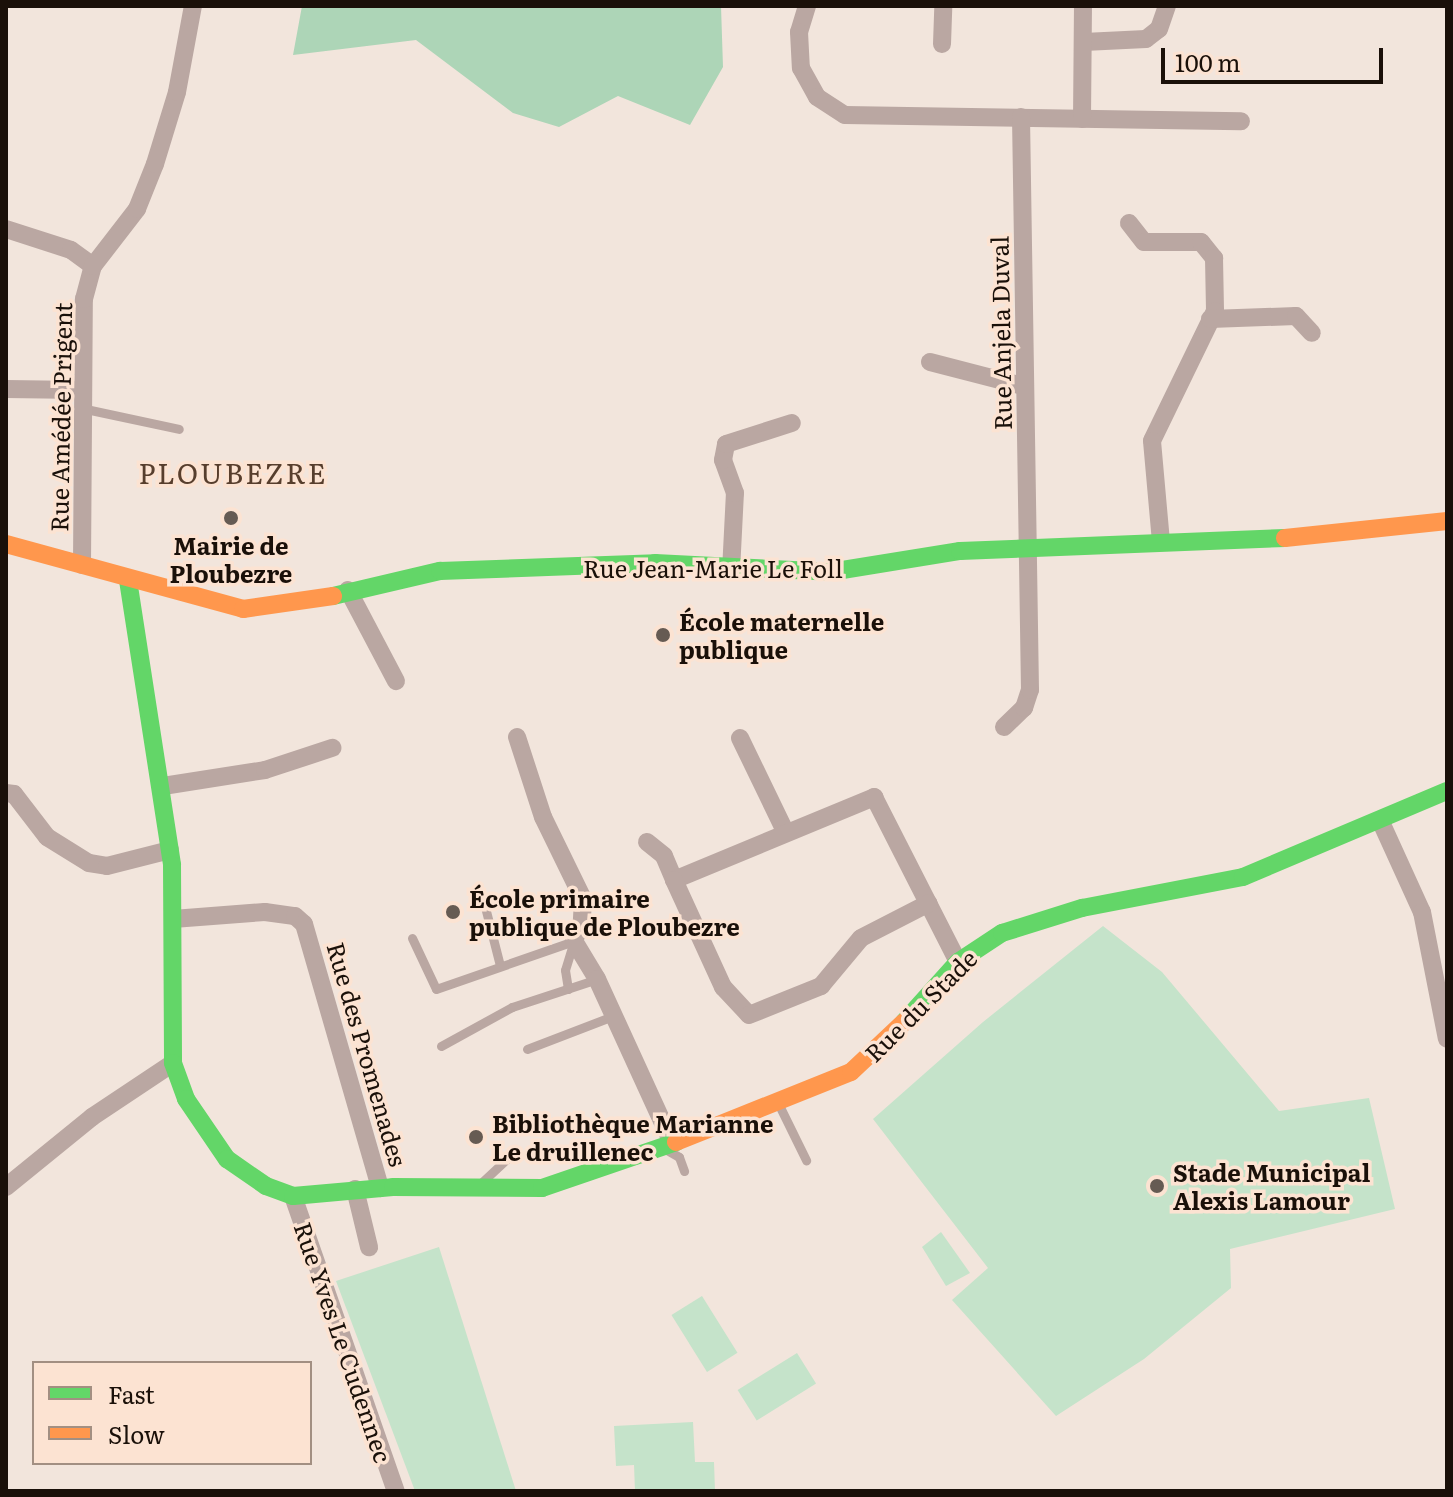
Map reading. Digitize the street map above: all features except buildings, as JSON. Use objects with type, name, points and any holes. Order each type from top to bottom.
[{"type":"street","name":"Rue Amédée Prigent","points":[[82,565],[84,299],[93,266],[137,209],[155,164],[177,92],[193,6]]},
{"type":"street","points":[[807,6],[799,32],[801,68],[817,97],[845,115],[1241,121]]},
{"type":"street","points":[[942,44],[943,6]]},
{"type":"street","points":[[1082,119],[1083,6]]},
{"type":"street","points":[[1084,42],[1146,39],[1159,29],[1167,6]]},
{"type":"street","name":"Rue Anjela Duval","points":[[1004,727],[1024,708],[1030,690],[1021,117]]},
{"type":"street","points":[[1129,223],[1144,242],[1201,242],[1212,250],[1215,311],[1152,441],[1161,542]]},
{"type":"street","points":[[6,229],[71,250],[93,266]]},
{"type":"street","points":[[1210,319],[1296,316],[1312,333]]},
{"type":"street","points":[[930,362],[1023,386]]},
{"type":"street","points":[[6,389],[81,399]]},
{"type":"street","points":[[731,571],[735,493],[723,460],[726,444],[792,423]]},
{"type":"street","name":"Rue Jean-Marie Le Foll","points":[[6,544],[227,607],[306,610],[348,590],[440,571],[655,563],[731,571],[830,572],[960,551],[1308,537],[1447,521]]},
{"type":"street","name":"Rue Yves Le Cudennec","points":[[128,580],[163,786],[170,850],[173,1063],[186,1099],[227,1159],[266,1186],[293,1196],[396,1491]]},
{"type":"street","points":[[348,590],[395,676]]},
{"type":"street","points":[[517,737],[543,817],[583,899],[582,921],[574,941],[597,979],[668,1145]]},
{"type":"street","points":[[740,738],[785,831]]},
{"type":"street","points":[[163,786],[265,770],[332,748]]},
{"type":"street","name":"Rue du Stade","points":[[293,1196],[380,1188],[542,1188],[668,1145],[851,1072],[958,962],[1002,933],[1036,920],[1230,881],[1447,791]]},
{"type":"street","points":[[6,793],[14,794],[47,837],[89,863],[107,866],[170,850]]},
{"type":"street","points":[[674,880],[785,831],[874,797],[958,962]]},
{"type":"street","points":[[1380,820],[1422,912],[1442,983],[1447,1039]]},
{"type":"street","points":[[647,842],[664,856],[723,987],[749,1015],[821,986],[861,938],[929,903]]},
{"type":"street","name":"Rue des Promenades","points":[[173,919],[265,912],[295,916],[304,924],[380,1188]]},
{"type":"street","points":[[6,1187],[92,1117],[173,1063]]},
{"type":"street","points":[[355,1189],[369,1247]]},
{"type":"lane","points":[[81,399],[179,429]]},
{"type":"lane","points":[[484,903],[500,966]]},
{"type":"lane","points":[[412,938],[436,989],[574,941]]},
{"type":"lane","points":[[568,989],[565,970],[574,941]]},
{"type":"lane","points":[[441,1046],[512,1007],[597,979]]},
{"type":"lane","points":[[527,1049],[613,1016]]},
{"type":"lane","points":[[778,1103],[806,1160]]},
{"type":"lane","points":[[668,1145],[679,1157],[684,1171]]},
{"type":"lane","points":[[476,1188],[508,1158]]},
{"type":"green space","points":[[302,6],[721,6],[723,67],[690,125],[618,96],[559,127],[513,113],[416,40],[293,55]]},
{"type":"green space","name":"Stade Municipal Alexis Lamour","points":[[1103,926],[1162,972],[1279,1111],[1369,1098],[1395,1209],[1230,1249],[1231,1288],[1144,1359],[1056,1416],[952,1300],[988,1268],[873,1119],[983,1022]]},
{"type":"green space","points":[[941,1232],[970,1273],[946,1286],[922,1247]]},
{"type":"green space","points":[[439,1247],[516,1491],[415,1491],[336,1281]]},
{"type":"green space","points":[[702,1296],[738,1353],[707,1372],[671,1315]]},
{"type":"green space","points":[[797,1353],[816,1384],[757,1421],[738,1390]]},
{"type":"green space","points":[[693,1422],[695,1462],[714,1462],[715,1491],[635,1491],[634,1465],[616,1466],[614,1426]]},
{"type":"traffic: fast","points":[[333,596],[440,571],[655,563],[830,572],[960,551],[1285,538]]},
{"type":"traffic: fast","points":[[128,580],[172,865],[173,1063],[186,1099],[227,1159],[266,1186],[293,1196],[393,1187],[542,1188],[676,1142]]},
{"type":"traffic: fast","points":[[904,1022],[958,962],[1002,933],[1082,908],[1243,877],[1447,791]]},
{"type":"traffic: slow","points":[[1285,538],[1447,521]]},
{"type":"traffic: slow","points":[[6,544],[243,609],[333,596]]},
{"type":"traffic: slow","points":[[676,1142],[851,1072],[904,1022]]},
{"type":"place","name":"Mairie de Ploubezre","points":[[231,518]]},
{"type":"place","name":"École maternelle publique","points":[[663,635]]},
{"type":"place","name":"École primaire publique de Ploubezre","points":[[453,912]]},
{"type":"place","name":"Bibliothèque Marianne Le druillenec","points":[[476,1137]]},
{"type":"place","name":"Stade Municipal Alexis Lamour","points":[[1157,1186]]},
{"type":"district","name":"PLOUBEZRE","points":[[233,472]]}]
